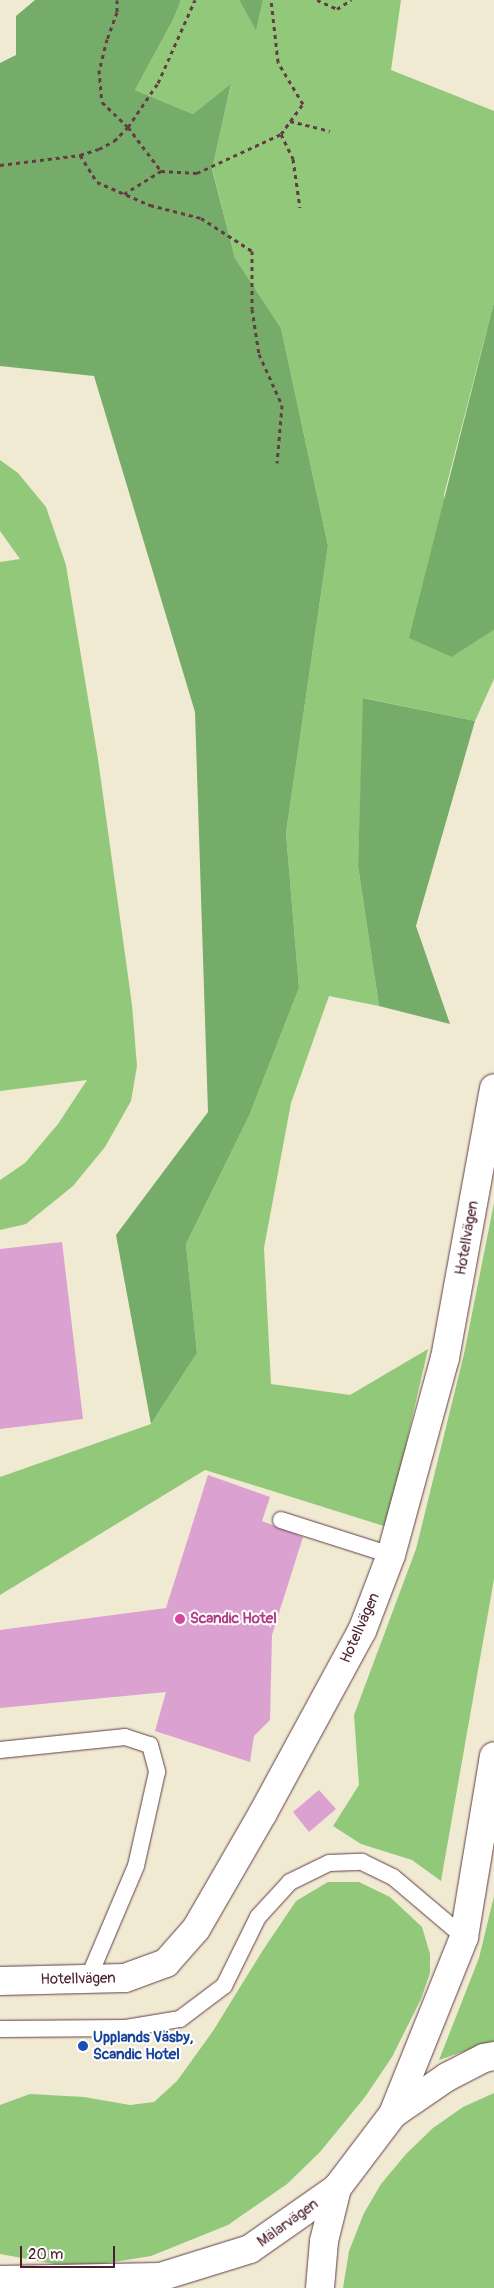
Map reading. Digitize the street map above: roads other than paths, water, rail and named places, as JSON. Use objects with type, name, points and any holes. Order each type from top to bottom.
[{"type":"main road","name":"Hotellvägen","points":[[0,1981],[125,1978],[166,1963],[196,1929],[362,1631],[391,1555],[445,1358],[494,1088]]},
{"type":"main road","points":[[320,2288],[324,2241],[337,2188],[393,2114],[464,1937],[494,1756]]},
{"type":"main road","points":[[393,2114],[448,2077],[489,2057]]},
{"type":"main road","name":"Mälarvägen","points":[[1,2279],[160,2277],[250,2249],[337,2188]]},
{"type":"lane","points":[[281,1520],[391,1555]]},
{"type":"lane","points":[[0,1750],[125,1737],[150,1745],[156,1772],[136,1866],[88,1979]]},
{"type":"lane","points":[[0,2029],[126,2028],[180,2020],[224,1986],[258,1917],[290,1882],[329,1862],[362,1862],[393,1877],[464,1937]]},
{"type":"place","name":"Scandic Hotel","points":[[180,1619]]},
{"type":"place","name":"Upplands Väsby, Scandic Hotel","points":[[83,2046]]}]
